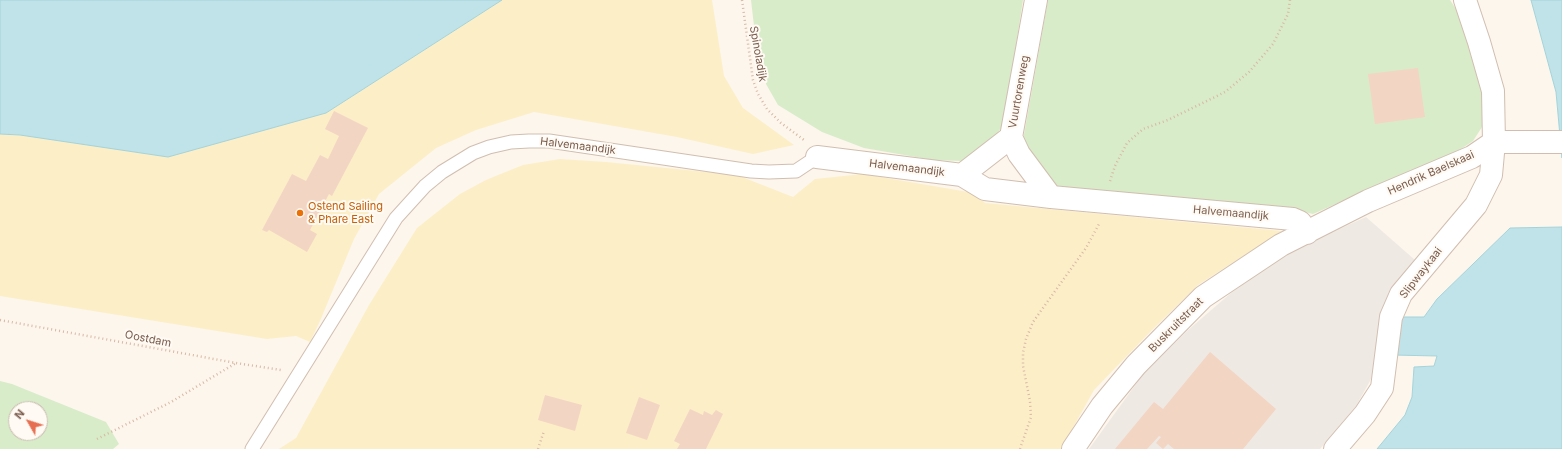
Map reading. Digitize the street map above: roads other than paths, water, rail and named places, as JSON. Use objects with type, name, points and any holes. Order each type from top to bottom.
[{"type":"street","name":"Vuurtorenweg","points":[[1036,0],[1011,137],[1019,154],[1051,196]]},
{"type":"street","name":"Slipwaykaai","points":[[1335,449],[1365,414],[1382,388],[1391,317],[1401,294],[1476,205],[1491,175],[1494,142],[1493,91],[1465,0]]},
{"type":"street","points":[[962,175],[1011,137]]},
{"type":"street","points":[[1494,142],[1557,142]]},
{"type":"street","name":"Hendrik Baelskaai","points":[[1307,233],[1368,201],[1472,157],[1494,142]]},
{"type":"street","name":"Halvemaandijk","points":[[817,157],[962,175],[985,189],[1293,219],[1300,222],[1307,233]]},
{"type":"street","name":"Buskruitstraat","points":[[1073,449],[1102,406],[1136,365],[1203,297],[1281,245],[1307,233]]},
{"type":"lane","name":"Halvemaandijk","points":[[252,449],[396,218],[415,196],[442,172],[473,153],[488,147],[511,142],[549,141],[751,171],[769,172],[796,171],[817,157]]},
{"type":"water","points":[[0,0],[502,0],[326,113],[168,157],[20,135],[0,134]]},
{"type":"water","points":[[1531,0],[1562,0],[1562,158],[1556,92]]},
{"type":"water","points":[[1562,227],[1562,449],[1377,449],[1405,415],[1412,397],[1414,367],[1434,366],[1437,356],[1393,355],[1398,317],[1424,317],[1437,299],[1510,228]]},
{"type":"place","name":"Ostend Sailing & Phare East","points":[[300,213]]}]
